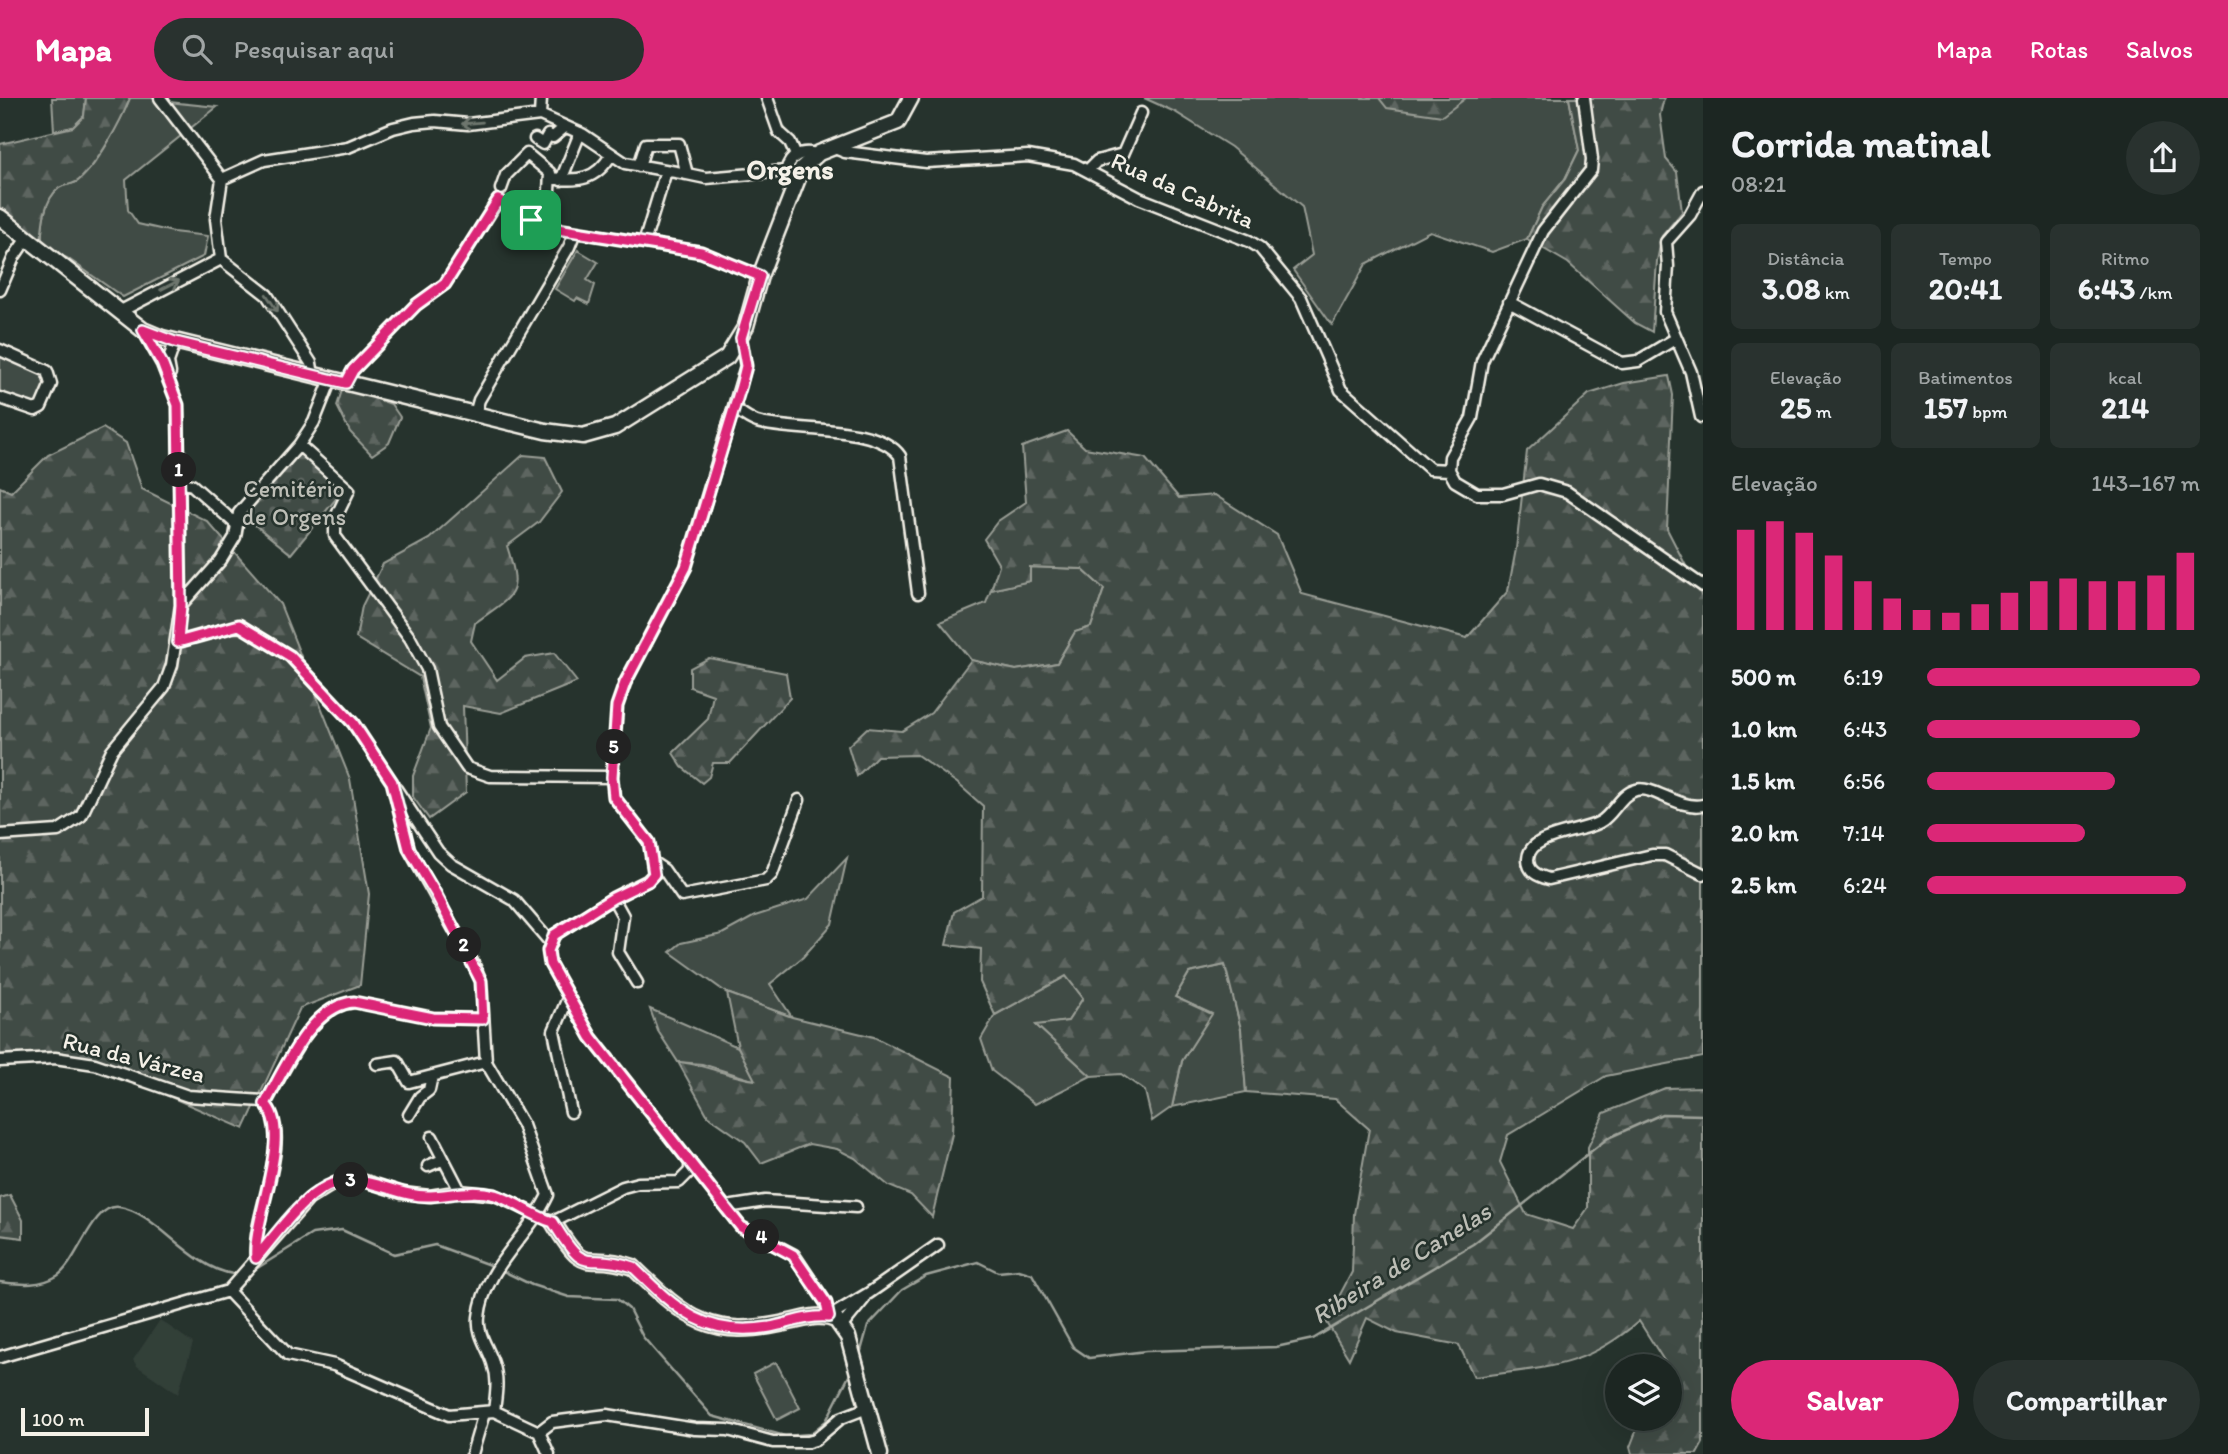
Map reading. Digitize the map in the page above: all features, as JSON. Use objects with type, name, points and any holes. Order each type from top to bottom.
[{"type":"street","points":[[160,98],[222,179],[216,219],[221,259],[267,295],[312,363],[313,375]]},
{"type":"street","points":[[540,115],[541,98]]},
{"type":"street","points":[[767,98],[779,132],[790,142],[796,155]]},
{"type":"street","points":[[0,217],[143,330],[168,340],[556,433],[583,436],[615,427],[727,357],[741,338],[760,276],[802,168],[816,155],[832,147],[898,122],[911,98]]},
{"type":"street","points":[[1584,98],[1591,170],[1543,231],[1509,302],[1482,361],[1472,418],[1450,457],[1449,470],[1455,481],[1477,494],[1503,494],[1539,484],[1566,492],[1703,586]]},
{"type":"street","points":[[1087,170],[1097,161],[1123,155],[1141,113]]},
{"type":"street","points":[[222,179],[264,160],[348,147],[393,128],[414,123],[435,121],[468,124],[540,115],[580,133],[625,163],[706,178],[786,171]]},
{"type":"street","points":[[535,161],[540,153],[539,141],[548,135],[553,137],[565,127]]},
{"type":"street","points":[[547,227],[556,179],[580,133]]},
{"type":"street","points":[[639,166],[646,144],[679,144],[687,174]]},
{"type":"street","name":"Rua da Cabrita","points":[[832,147],[845,152],[926,162],[1028,156],[1074,164],[1126,192],[1260,248],[1301,298],[1340,390],[1430,469],[1449,470]]},
{"type":"street","points":[[502,189],[512,167],[527,154],[556,179],[570,182],[599,172],[611,155]]},
{"type":"street","points":[[796,155],[816,155]]},
{"type":"street","points":[[786,171],[796,155]]},
{"type":"street","points":[[644,243],[666,171]]},
{"type":"street","points":[[786,171],[794,189]]},
{"type":"street","points":[[1701,417],[1691,372],[1665,312],[1668,266],[1666,242],[1690,215],[1703,191]]},
{"type":"street","points":[[181,605],[221,560],[234,537],[239,513],[299,445],[339,381],[416,305],[445,284],[498,200],[547,227],[701,252],[760,276]]},
{"type":"street","points":[[475,414],[479,400],[569,247],[575,232]]},
{"type":"street","points":[[0,290],[14,257],[27,238]]},
{"type":"street","points":[[119,312],[221,259]]},
{"type":"street","points":[[1509,302],[1622,363],[1631,364],[1675,339]]},
{"type":"street","points":[[0,835],[58,831],[81,816],[112,750],[164,687],[178,642],[181,605],[178,405],[162,363],[143,330]]},
{"type":"street","points":[[741,338],[746,366],[686,567],[630,672],[618,703],[612,777],[614,797],[649,842],[655,863],[654,874],[648,881],[613,898],[554,935],[550,942],[550,964],[598,1046],[690,1159],[741,1227],[793,1255],[826,1303],[829,1317],[842,1326],[880,1454]]},
{"type":"street","points":[[162,363],[168,340]]},
{"type":"street","points":[[168,340],[171,384]]},
{"type":"street","points":[[0,350],[47,372],[51,384],[41,407],[35,410],[0,398]]},
{"type":"street","points":[[727,357],[736,363],[741,386]]},
{"type":"street","points":[[734,408],[758,422],[875,438],[895,448],[900,456],[918,593]]},
{"type":"street","points":[[299,445],[349,490],[335,519],[335,536],[410,638],[427,668],[439,727],[467,768],[490,776],[612,777]]},
{"type":"street","points":[[179,482],[192,485],[237,525]]},
{"type":"street","points":[[178,642],[239,625],[290,656],[353,723],[438,852],[451,864],[514,900],[550,942]]},
{"type":"street","points":[[392,782],[409,849],[436,894],[481,981],[486,1062],[523,1125],[548,1195],[537,1218],[494,1273],[483,1292],[478,1319],[480,1333],[493,1361],[498,1382],[472,1454]]},
{"type":"street","points":[[1703,805],[1693,807],[1675,803],[1643,789],[1636,790],[1627,795],[1604,820],[1541,840],[1531,848],[1528,857],[1529,867],[1536,875],[1549,879],[1651,855],[1665,855],[1703,874]]},
{"type":"street","points":[[655,863],[664,870],[682,896],[761,883],[772,874],[799,800]]},
{"type":"street","points":[[613,898],[623,916],[618,952],[637,983]]},
{"type":"street","points":[[568,998],[554,1031],[571,1112]]},
{"type":"street","points":[[256,1258],[254,1242],[273,1167],[274,1117],[265,1104],[301,1036],[341,1003],[354,1002],[433,1018],[483,1019]]},
{"type":"street","name":"Rua da Várzea","points":[[0,1061],[55,1058],[95,1064],[188,1096],[265,1104]]},
{"type":"street","points":[[377,1064],[397,1061],[409,1082],[486,1062]]},
{"type":"street","points":[[409,1115],[420,1097],[429,1090],[432,1076]]},
{"type":"street","points":[[432,1137],[460,1191]]},
{"type":"street","points":[[0,1357],[228,1291],[309,1199],[335,1183],[365,1181],[402,1193],[430,1196],[460,1191],[495,1195],[537,1218],[553,1222],[623,1187],[638,1183],[679,1182],[690,1171],[690,1159]]},
{"type":"street","points":[[428,1166],[442,1160]]},
{"type":"street","points":[[727,1207],[765,1201],[856,1207]]},
{"type":"street","points":[[553,1222],[570,1252],[578,1258],[586,1262],[633,1267],[656,1292],[705,1324],[743,1329],[829,1317],[938,1245]]},
{"type":"street","points":[[228,1291],[288,1354],[334,1365],[449,1415],[489,1412],[538,1432],[549,1454]]},
{"type":"street","points":[[842,1326],[869,1293]]},
{"type":"street","points":[[538,1432],[552,1422],[607,1415],[695,1429],[728,1430],[773,1442],[807,1442],[815,1440],[841,1418],[867,1408]]},
{"type":"shaded area","points":[[160,1320],[193,1343],[178,1394],[137,1366],[133,1360]]},
{"type":"green space","points":[[52,98],[86,98],[84,116],[73,127],[54,131]]},
{"type":"green space","points":[[86,98],[130,98],[115,130],[94,164],[77,182],[59,188],[49,200],[44,216],[41,249],[0,217],[0,144],[73,127],[84,116]]},
{"type":"green space","points":[[130,98],[169,98],[169,102],[217,107],[126,180],[128,210],[138,224],[208,236],[204,256],[123,297],[67,258],[41,249],[44,216],[49,200],[59,188],[77,182],[94,164],[115,130]]},
{"type":"green space","points":[[1144,98],[1569,98],[1579,150],[1565,179],[1542,207],[1527,239],[1492,252],[1430,231],[1366,264],[1332,325],[1293,270],[1312,255],[1302,207],[1231,147],[1175,112]]},
{"type":"green space","points":[[1379,98],[1466,98],[1442,116],[1387,108]]},
{"type":"green space","points":[[1569,98],[1664,98],[1660,115],[1666,159],[1677,172],[1682,212],[1662,236],[1657,261],[1652,332],[1635,323],[1568,263],[1527,239],[1542,207],[1565,179],[1579,150]]},
{"type":"green space","points":[[578,250],[598,262],[587,280],[595,285],[589,304],[577,298],[575,301],[555,289]]},
{"type":"green space","points":[[0,357],[43,374],[47,383],[35,406],[0,394]]},
{"type":"green space","points":[[1669,376],[1673,395],[1667,529],[1703,599],[1703,1057],[1606,1076],[1508,1135],[1500,1162],[1526,1214],[1573,1229],[1588,1208],[1588,1147],[1604,1113],[1665,1088],[1703,1087],[1703,1443],[1697,1454],[1632,1454],[1630,1447],[1636,1431],[1682,1431],[1682,1354],[1660,1354],[1639,1321],[1619,1337],[1581,1358],[1542,1368],[1474,1377],[1459,1345],[1397,1333],[1367,1318],[1349,1359],[1326,1321],[1352,1272],[1354,1214],[1369,1129],[1335,1099],[1246,1092],[1241,1029],[1225,965],[1189,973],[1175,997],[1212,1014],[1182,1061],[1172,1107],[1152,1121],[1145,1091],[1121,1074],[1091,1076],[1036,1025],[1068,1021],[1083,998],[1066,976],[995,1015],[980,982],[981,949],[946,945],[954,912],[982,896],[983,806],[957,783],[917,755],[877,756],[857,776],[848,746],[867,728],[902,731],[931,713],[971,660],[1016,670],[1057,663],[1075,632],[1091,627],[1104,589],[1082,569],[1030,567],[1030,581],[991,590],[999,565],[984,539],[998,521],[1026,502],[1022,447],[1067,431],[1085,448],[1145,458],[1179,498],[1215,495],[1277,535],[1302,594],[1467,638],[1508,591],[1516,549],[1527,451],[1589,394],[1624,383]]},
{"type":"green space","points":[[343,387],[391,404],[400,417],[389,443],[372,455],[350,432],[337,406]]},
{"type":"green space","points":[[103,428],[126,443],[142,489],[207,521],[280,604],[350,779],[369,894],[360,985],[300,1008],[244,1129],[95,1064],[0,1062],[0,487],[11,492],[48,455]]},
{"type":"green space","name":"Cemitério de Orgens","points":[[296,450],[344,489],[291,554],[244,516]]},
{"type":"green space","points":[[523,455],[545,457],[562,492],[539,522],[507,546],[514,575],[512,592],[499,606],[475,623],[471,641],[497,680],[525,658],[554,653],[577,682],[501,713],[463,706],[466,792],[429,819],[413,797],[413,776],[431,728],[420,677],[356,638],[362,606],[383,564],[429,539]]},
{"type":"green space","points":[[1029,567],[1082,569],[1104,589],[1091,627],[1075,632],[1057,663],[1016,670],[971,660],[940,622],[986,603],[991,590],[1029,581]]},
{"type":"green space","points":[[709,658],[786,673],[790,698],[730,763],[713,763],[709,777],[702,783],[682,767],[673,753],[708,719],[713,695],[690,687],[690,668]]},
{"type":"green space","points":[[847,858],[832,924],[803,957],[770,984],[792,1017],[727,993],[670,952],[681,943],[722,934],[755,916],[808,899]]},
{"type":"green space","points":[[1225,965],[1241,1029],[1246,1092],[1172,1107],[1182,1061],[1211,1014],[1175,997],[1189,973]]},
{"type":"green space","points":[[1066,976],[1083,998],[1068,1021],[1037,1026],[1091,1076],[1035,1104],[992,1071],[981,1039],[995,1015]]},
{"type":"green space","points":[[727,993],[792,1017],[874,1037],[954,1077],[952,1134],[932,1217],[911,1195],[889,1186],[855,1158],[837,1149],[809,1144],[761,1163],[745,1142],[708,1116],[678,1062],[755,1080],[738,1047]]},
{"type":"green space","points":[[650,1009],[738,1047],[756,1081],[702,1064],[678,1062],[658,1031]]},
{"type":"green space","points":[[10,1195],[23,1220],[23,1238],[0,1235],[0,1198]]},
{"type":"green space","points":[[776,1362],[800,1408],[777,1420],[753,1374]]},
{"type":"waterway","name":"Ribeira de Canelas","points":[[859,1358],[868,1326],[902,1290],[926,1276],[978,1262],[998,1272],[1019,1270],[1032,1274],[1073,1347],[1089,1358],[1146,1351],[1276,1347],[1313,1339],[1473,1244],[1608,1138],[1662,1114],[1703,1115]]},
{"type":"waterway","points":[[0,1282],[36,1283],[57,1276],[65,1269],[101,1214],[109,1208],[119,1207],[147,1219],[202,1261],[233,1274]]},
{"type":"waterway","points":[[251,1272],[312,1234],[342,1230],[394,1254],[435,1245],[495,1267]]},
{"type":"waterway","points":[[501,1270],[532,1285],[569,1297],[617,1299],[629,1309],[643,1337],[712,1416],[785,1436],[810,1434],[826,1421],[852,1370]]},
{"type":"district","name":"Orgens","points":[[790,169]]},
{"type":"route","points":[[498,200],[531,220],[545,227],[701,252],[760,276],[741,338],[746,354],[746,366],[741,386],[686,567],[625,683],[617,706],[612,777],[614,797],[649,842],[655,863],[654,874],[648,881],[613,898],[554,935],[549,943],[548,959],[591,1037],[620,1075],[718,1194],[741,1227],[783,1247],[793,1255],[826,1303],[829,1317],[818,1316],[768,1327],[743,1329],[719,1328],[705,1324],[656,1292],[633,1267],[586,1262],[578,1258],[570,1252],[553,1222],[537,1218],[495,1195],[460,1191],[430,1196],[402,1193],[365,1181],[350,1180],[324,1187],[309,1199],[256,1258],[254,1242],[273,1167],[274,1117],[265,1104],[301,1036],[341,1003],[354,1002],[433,1018],[483,1019],[481,981],[436,894],[409,849],[403,834],[392,782],[353,723],[290,656],[239,625],[178,642],[181,605],[178,405],[162,363],[143,330],[175,342],[346,383],[353,370],[416,305],[445,284],[498,200]]}]
